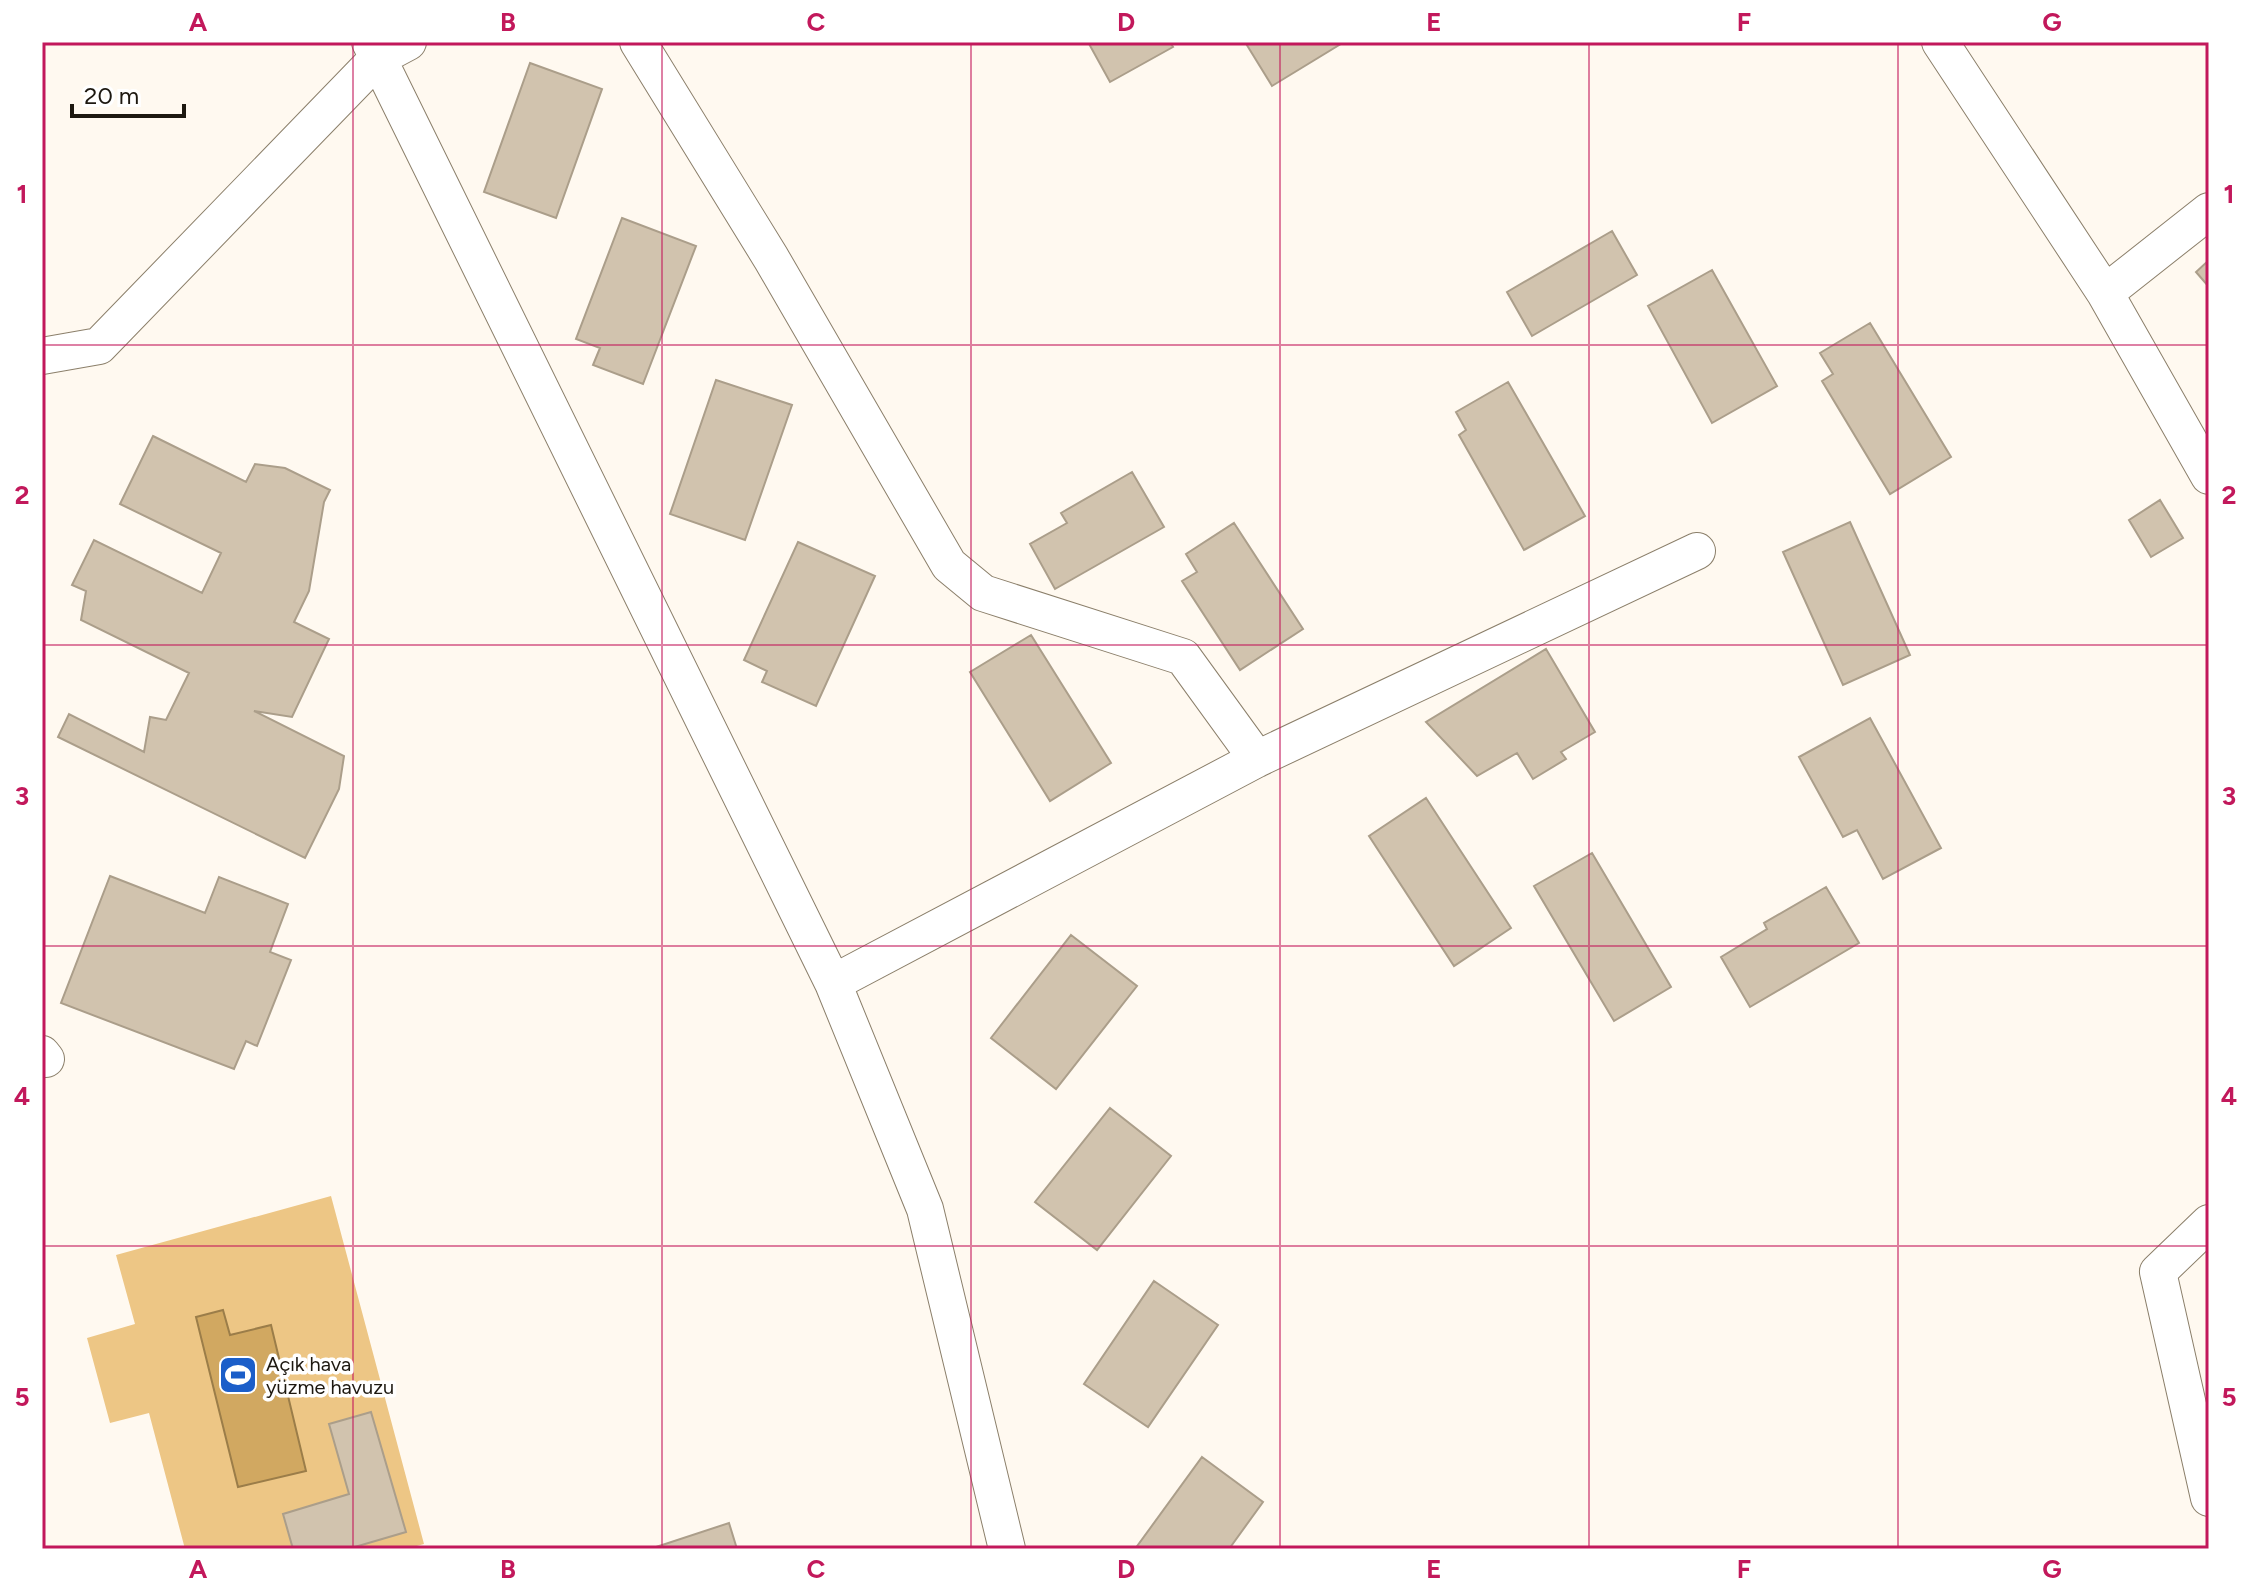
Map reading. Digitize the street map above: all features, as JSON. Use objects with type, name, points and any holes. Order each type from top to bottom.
[{"type":"street","points":[[638,42],[771,258],[949,565],[983,593],[1183,657],[1257,759]]},
{"type":"street","points":[[1940,42],[2105,293],[2209,476]]},
{"type":"street","points":[[42,356],[99,346],[385,47],[833,983],[925,1209],[1007,1549]]},
{"type":"street","points":[[2105,293],[2209,211]]},
{"type":"street","points":[[833,983],[1257,759],[1697,551]]},
{"type":"street","points":[[2209,1223],[2158,1272],[2209,1498]]},
{"type":"shaded area","name":"Açık hava yüzme havuzu","points":[[331,1196],[424,1544],[406,1549],[185,1549],[149,1413],[110,1423],[87,1338],[135,1324],[116,1255]]},
{"type":"shaded area","name":"Açık hava yüzme havuzu","points":[[223,1310],[230,1335],[271,1325],[306,1471],[238,1487],[196,1317]]},
{"type":"building","points":[[1088,42],[1170,42],[1173,47],[1110,82]]},
{"type":"building","points":[[1245,42],[1344,42],[1272,86]]},
{"type":"building","points":[[530,63],[602,89],[556,218],[484,192]]},
{"type":"building","points":[[622,218],[696,246],[643,384],[593,365],[600,348],[576,339]]},
{"type":"building","points":[[1612,231],[1637,275],[1532,336],[1507,292]]},
{"type":"building","points":[[2209,260],[2209,287],[2196,272]]},
{"type":"building","points":[[1712,270],[1777,386],[1712,423],[1648,306]]},
{"type":"building","points":[[1870,323],[1951,457],[1890,494],[1822,381],[1833,374],[1820,353]]},
{"type":"building","points":[[716,380],[792,405],[745,540],[670,514]]},
{"type":"building","points":[[1508,382],[1585,516],[1524,550],[1459,435],[1466,430],[1456,412]]},
{"type":"building","points":[[153,436],[246,482],[255,464],[285,468],[330,490],[324,502],[309,591],[294,622],[329,639],[292,717],[254,711],[344,756],[339,789],[305,858],[58,737],[69,714],[144,752],[150,717],[166,720],[189,673],[81,620],[86,591],[72,585],[94,540],[202,593],[221,553],[120,504]]},
{"type":"building","points":[[1132,472],[1164,527],[1055,589],[1030,544],[1067,523],[1061,513]]},
{"type":"building","points":[[2160,500],[2183,538],[2151,557],[2129,520]]},
{"type":"building","points":[[1850,522],[1910,655],[1843,685],[1783,552]]},
{"type":"building","points":[[1234,523],[1303,629],[1240,670],[1182,581],[1197,572],[1186,554]]},
{"type":"building","points":[[798,542],[875,576],[816,706],[762,682],[767,671],[744,660]]},
{"type":"building","points":[[1031,635],[1111,763],[1050,801],[970,672]]},
{"type":"building","points":[[1546,649],[1595,732],[1561,752],[1566,759],[1533,779],[1517,753],[1477,776],[1426,722]]},
{"type":"building","points":[[1870,718],[1941,848],[1883,879],[1857,830],[1843,837],[1799,757]]},
{"type":"building","points":[[1426,798],[1511,928],[1454,966],[1369,836]]},
{"type":"building","points":[[1592,853],[1671,987],[1614,1021],[1534,886]]},
{"type":"building","points":[[110,876],[205,913],[219,877],[288,904],[270,952],[291,960],[257,1046],[246,1041],[234,1069],[61,1003]]},
{"type":"building","points":[[1826,887],[1859,943],[1750,1007],[1721,957],[1767,929],[1764,923]]},
{"type":"building","points":[[1071,935],[1137,986],[1056,1089],[991,1038]]},
{"type":"building","points":[[1110,1108],[1171,1156],[1097,1250],[1035,1202]]},
{"type":"building","points":[[1154,1281],[1218,1325],[1148,1427],[1084,1384]]},
{"type":"building","points":[[371,1412],[406,1532],[348,1549],[293,1549],[283,1514],[349,1494],[329,1424]]},
{"type":"building","points":[[1202,1457],[1263,1502],[1229,1549],[1135,1549]]},
{"type":"building","points":[[729,1523],[737,1549],[650,1549]]},
{"type":"place","name":"Açık hava yüzme havuzu","points":[[238,1375]]}]
